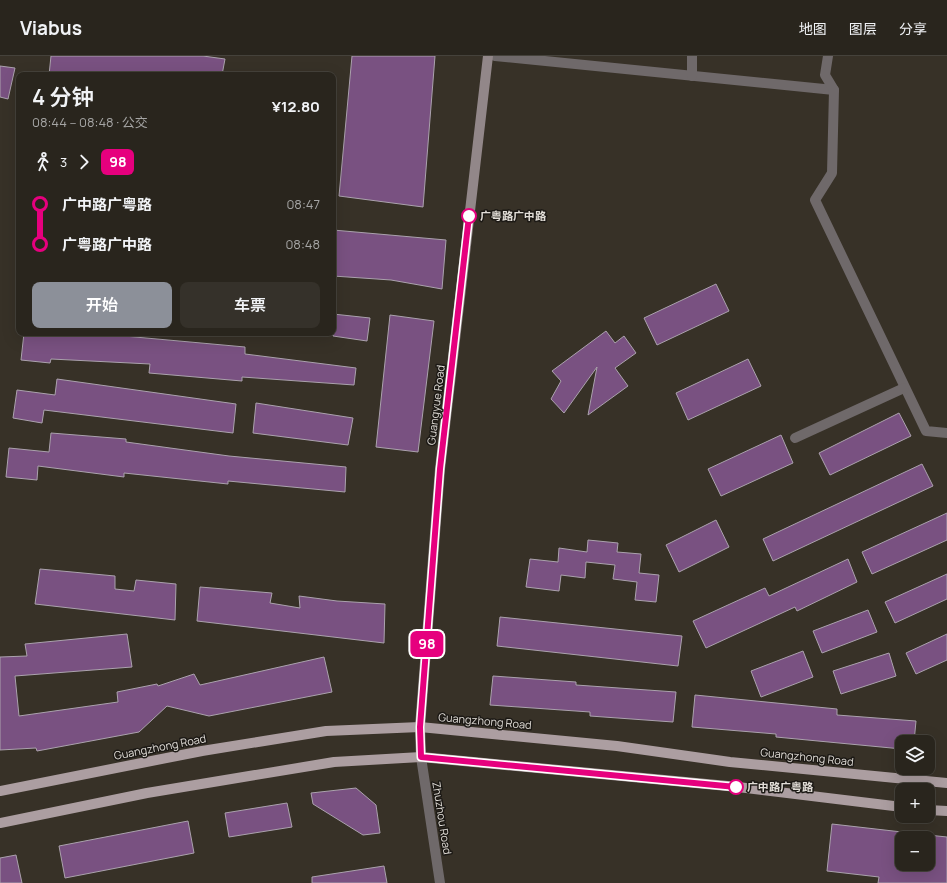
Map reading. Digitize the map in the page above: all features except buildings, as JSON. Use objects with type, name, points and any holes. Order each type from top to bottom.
[{"type":"main road","name":"Guangyue Road","points":[[421,757],[420,727],[440,469],[488,56]]},
{"type":"main road","name":"Guangzhong Road","points":[[0,791],[202,751],[326,730],[420,727],[618,746],[730,762],[947,783]]},
{"type":"main road","points":[[0,823],[147,793],[334,762],[421,757],[738,787],[895,806]]},
{"type":"main road","points":[[935,811],[947,812]]},
{"type":"street","points":[[495,56],[834,90]]},
{"type":"street","points":[[692,56],[692,76]]},
{"type":"street","points":[[828,56],[825,75],[834,90],[832,173],[815,200],[904,388],[926,431],[947,433]]},
{"type":"street","points":[[795,438],[904,388]]},
{"type":"street","name":"Zhuzhou Road","points":[[421,757],[440,883]]},
{"type":"bus line","name":"98","points":[[469,216],[440,469],[420,727],[421,757],[736,787]]},
{"type":"place","name":"广粤路广中路","points":[[469,216]]},
{"type":"place","name":"广中路广粤路","points":[[736,787]]}]
